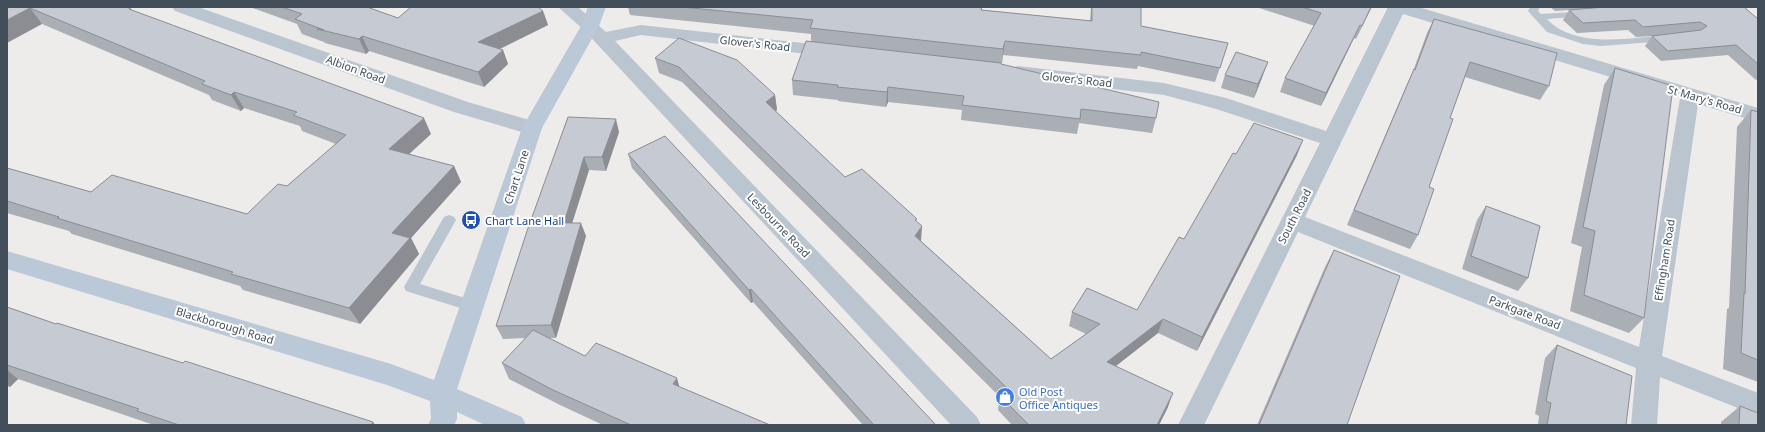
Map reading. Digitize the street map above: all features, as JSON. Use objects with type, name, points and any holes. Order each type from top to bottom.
[{"type":"street","name":"Albion Road","points":[[181,7],[461,107],[532,128]]},
{"type":"street","name":"Lesbourne Road","points":[[567,7],[596,24],[968,425]]},
{"type":"street","name":"St Mary's Road","points":[[1398,7],[1758,115]]},
{"type":"street","name":"South Road","points":[[1191,425],[1291,220],[1398,7]]},
{"type":"street","name":"Chart Lane","points":[[441,425],[444,419],[442,394],[532,128],[596,24]]},
{"type":"street","name":"Glover's Road","points":[[596,24],[847,53]]},
{"type":"street","name":"Glover's Road","points":[[998,70],[1164,89],[1219,103],[1332,140]]},
{"type":"street","name":"Effingham Road","points":[[1644,425],[1649,360],[1690,95]]},
{"type":"street","name":"Parkgate Road","points":[[1291,220],[1649,360],[1758,405]]},
{"type":"street","name":"Blackborough Road","points":[[7,260],[391,375],[442,394],[513,425]]},
{"type":"lane","points":[[1537,12],[1592,13]]},
{"type":"lane","points":[[1537,12],[1551,30],[1583,41],[1601,43],[1678,37]]},
{"type":"lane","points":[[449,220],[411,287],[473,306]]},
{"type":"building","points":[[7,7],[130,7],[129,9],[424,118],[389,149],[454,166],[392,233],[410,238],[349,308],[231,274],[233,272],[57,218],[59,217],[7,201],[7,168],[91,192],[112,175],[247,214],[278,184],[287,186],[346,135],[293,115],[297,112],[234,92],[231,95],[202,84],[205,81],[30,8],[7,20]]},
{"type":"building","points":[[282,7],[367,7],[398,18],[411,7],[538,7],[543,11],[478,42],[503,50],[478,72],[362,36],[359,39],[317,29],[324,30],[295,19],[302,14]]},
{"type":"building","points":[[682,7],[982,7],[981,10],[1092,21],[1092,7],[1141,7],[1141,26],[1228,43],[1220,68],[1141,52],[1141,55],[1005,41],[1003,49],[810,28],[813,20]]},
{"type":"building","points":[[1302,7],[1371,7],[1362,26],[1360,25],[1326,93],[1285,78],[1321,13]]},
{"type":"building","points":[[1605,7],[1744,7],[1758,19],[1758,64],[1736,45],[1668,51],[1652,36],[1701,30],[1707,26],[1700,22],[1643,27],[1635,20],[1583,23],[1569,10]]},
{"type":"building","points":[[1434,19],[1557,53],[1549,86],[1470,62],[1450,118],[1453,119],[1429,187],[1434,189],[1418,235],[1354,210],[1414,69],[1415,70]]},
{"type":"building","points":[[679,38],[737,60],[775,95],[766,102],[845,177],[862,169],[917,219],[915,220],[922,226],[915,236],[1051,359],[1100,324],[1072,312],[1087,288],[1137,310],[1179,237],[1184,239],[1233,153],[1236,154],[1254,123],[1303,140],[1202,337],[1163,319],[1107,362],[1173,393],[1157,425],[1029,425],[1000,396],[1009,390],[679,67],[655,58]]},
{"type":"building","points":[[806,41],[1001,63],[1159,102],[1156,118],[1081,109],[1080,119],[962,105],[964,96],[888,87],[887,92],[837,87],[838,85],[792,80]]},
{"type":"building","points":[[1236,52],[1268,62],[1258,84],[1225,75]]},
{"type":"building","points":[[1615,68],[1673,86],[1644,318],[1584,295],[1595,231],[1583,227]]},
{"type":"building","points":[[1751,110],[1758,112],[1758,360],[1741,353],[1744,293],[1745,294]]},
{"type":"building","points":[[568,117],[616,119],[602,157],[584,157],[564,223],[581,223],[551,325],[496,326],[527,231]]},
{"type":"building","points":[[665,136],[936,425],[874,425],[751,289],[749,290],[628,154]]},
{"type":"building","points":[[1486,206],[1540,226],[1528,278],[1471,256]]},
{"type":"building","points":[[1334,250],[1400,276],[1347,425],[1259,425]]},
{"type":"building","points":[[7,307],[56,324],[57,323],[183,363],[185,361],[373,422],[371,425],[179,425],[137,411],[139,409],[7,365]]},
{"type":"building","points":[[533,330],[585,356],[596,343],[677,378],[673,384],[770,425],[631,425],[553,390],[502,363]]},
{"type":"building","points":[[1557,345],[1632,376],[1626,425],[1547,425],[1551,403],[1546,401]]},
{"type":"building","points":[[1740,406],[1758,413],[1758,425],[1739,425]]},
{"type":"place","name":"Chart Lane Hall","points":[[471,220]]},
{"type":"place","name":"Old Post Office Antiques","points":[[1005,397]]}]
